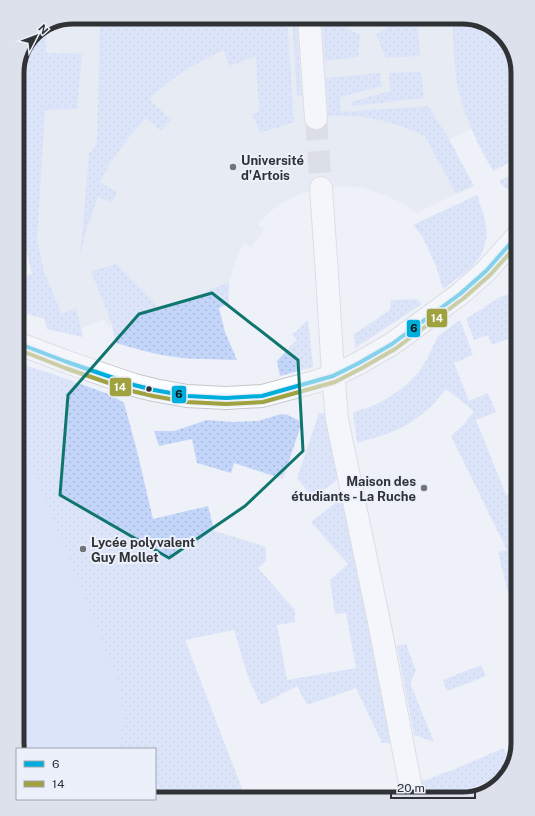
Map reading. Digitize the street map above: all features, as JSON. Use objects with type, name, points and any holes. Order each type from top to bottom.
[{"type":"street","points":[[309,24],[316,118]]},
{"type":"street","points":[[321,188],[337,419],[380,627],[412,792]]},
{"type":"street","points":[[24,346],[134,385],[187,396],[226,398],[262,396],[333,376],[392,344],[460,294],[511,249]]},
{"type":"highlighted area","points":[[212,293],[298,360],[303,451],[245,506],[169,558],[60,495],[68,395],[139,314]]},
{"type":"shaded area","name":"Université d'Artois","points":[[66,24],[465,24],[478,27],[492,34],[501,43],[507,54],[511,66],[511,111],[432,147],[456,194],[417,213],[400,202],[385,195],[362,188],[347,186],[331,187],[321,188],[300,194],[272,210],[257,224],[264,229],[251,248],[244,243],[236,259],[229,282],[161,311],[108,327],[104,319],[81,328],[83,337],[47,329],[35,288],[26,248],[24,246],[24,70],[29,51],[34,43],[48,31],[57,27]]},
{"type":"shaded area","points":[[100,24],[287,24],[294,122],[260,133],[252,114],[259,111],[256,56],[230,66],[223,50],[184,71],[149,99],[171,120],[161,131],[146,118],[112,160],[100,182],[117,192],[112,203],[98,197],[87,227],[80,257],[89,154],[97,143]]},
{"type":"shaded area","points":[[292,24],[297,24],[302,96],[297,96]]},
{"type":"shaded area","points":[[322,24],[343,24],[347,28],[360,34],[358,57],[325,61]]},
{"type":"shaded area","points":[[390,24],[418,24],[420,56],[386,58],[376,34]]},
{"type":"shaded area","points":[[452,24],[472,25],[487,31],[497,38],[507,54],[511,66],[511,162],[493,171],[472,131],[464,110],[455,71]]},
{"type":"shaded area","points":[[46,32],[46,53],[82,54],[77,109],[45,110],[37,240],[45,275],[62,314],[76,308],[83,337],[47,329],[45,319],[24,313],[24,277],[32,273],[26,248],[24,246],[27,58],[34,43]]},
{"type":"shaded area","points":[[421,72],[424,98],[352,106],[351,102],[390,91],[389,73]]},
{"type":"shaded area","points":[[380,73],[382,86],[340,97],[341,112],[428,106],[449,139],[474,186],[456,194],[425,136],[423,135],[389,122],[365,117],[328,116],[326,78]]},
{"type":"shaded area","points":[[511,175],[511,191],[505,188],[499,181]]},
{"type":"shaded area","points":[[477,195],[484,216],[487,235],[484,248],[480,257],[470,269],[443,289],[436,266],[422,236],[413,225]]},
{"type":"shaded area","points":[[117,264],[161,310],[229,282],[229,303],[219,308],[225,332],[237,360],[194,359],[161,355],[116,343],[112,325],[91,271]]},
{"type":"shaded area","points":[[511,293],[511,338],[492,345],[488,335],[474,340],[466,319],[500,297]]},
{"type":"shaded area","points":[[417,299],[422,304],[355,348],[354,334],[390,310],[391,300]]},
{"type":"shaded area","points":[[308,320],[313,367],[280,376],[277,361],[297,339],[292,335]]},
{"type":"shaded area","points":[[460,320],[473,355],[454,363],[469,401],[488,393],[496,412],[476,420],[506,495],[511,493],[511,605],[498,552],[507,550],[451,436],[464,424],[474,411],[446,389],[426,411],[402,427],[393,432],[357,443],[353,412],[373,406],[390,397],[406,385],[419,372],[438,336]]},
{"type":"shaded area","points":[[24,365],[111,395],[124,403],[153,519],[208,506],[213,525],[212,530],[266,547],[266,561],[258,568],[295,610],[295,622],[277,625],[287,680],[356,668],[346,613],[335,614],[330,580],[348,564],[311,522],[343,497],[391,743],[382,743],[356,688],[307,705],[297,686],[261,705],[248,677],[234,630],[185,640],[243,792],[156,792],[156,748],[119,748],[122,720],[120,691],[24,458]]},
{"type":"shaded area","points":[[319,413],[326,413],[340,477],[314,499],[297,478]]},
{"type":"shaded area","points":[[281,414],[288,415],[302,422],[283,479],[234,463],[231,473],[197,463],[192,439],[159,446],[154,431],[174,431],[207,420],[232,422],[258,421]]},
{"type":"shaded area","points":[[24,454],[31,465],[115,674],[122,703],[122,729],[119,748],[24,748]]},
{"type":"shaded area","points":[[406,644],[416,671],[410,683],[434,742],[414,735],[397,646]]},
{"type":"shaded area","points":[[481,665],[486,676],[447,691],[443,680]]},
{"type":"shaded area","points":[[504,748],[508,759],[501,773],[495,779],[462,792],[430,792],[415,784]]},
{"type":"tunnel","points":[[316,118],[321,188]]},
{"type":"transit line","name":"6","points":[[24,346],[134,385],[154,390],[187,396],[226,398],[262,396],[333,376],[392,344],[460,294],[486,271],[511,243]]},
{"type":"transit line","name":"14","points":[[24,352],[65,368],[132,391],[153,396],[187,402],[226,404],[263,402],[335,382],[395,349],[464,298],[490,275],[511,252]]},
{"type":"place","name":"Université d'Artois","points":[[233,167]]},
{"type":"place","name":"Maison des étudiants - La Ruche","points":[[424,488]]},
{"type":"place","name":"Lycée polyvalent Guy Mollet","points":[[83,549]]}]
